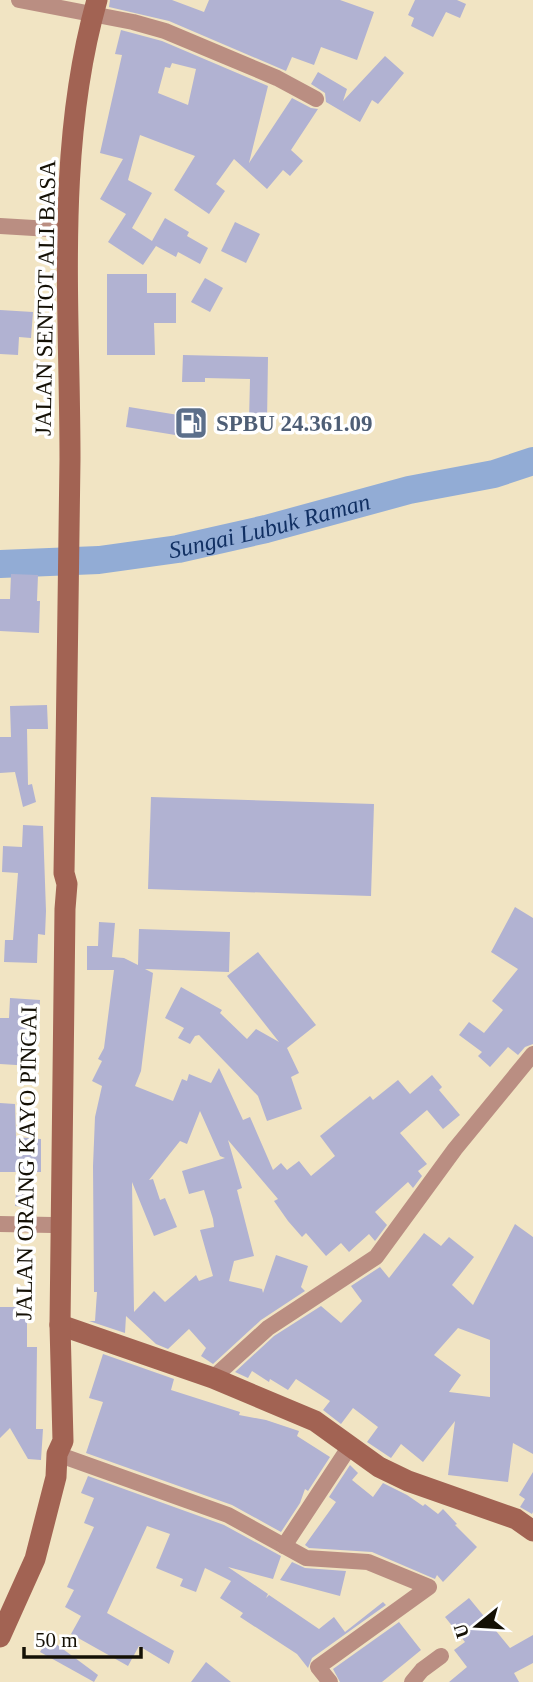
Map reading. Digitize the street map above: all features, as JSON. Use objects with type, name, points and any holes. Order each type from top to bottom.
[{"type":"main road","name":"JALAN SENTOT ALI BASA","points":[[69,578],[67,230],[81,58],[94,7]]},
{"type":"main road","name":"JALAN ORANG KAYO PINGAI","points":[[0,1636],[35,1559],[56,1477],[57,1454],[63,1441],[60,1325],[65,909],[68,884],[64,873],[69,578]]},
{"type":"main road","name":"JALAN ORANG KAYO PINGAI","points":[[57,1454],[49,1443],[56,884],[64,873]]},
{"type":"main road","points":[[60,1325],[214,1378],[315,1421],[379,1467],[408,1481],[516,1519],[532,1528]]},
{"type":"street","points":[[19,0],[94,7],[165,31],[277,78],[316,99]]},
{"type":"street","points":[[0,226],[67,230]]},
{"type":"street","points":[[214,1378],[268,1328],[376,1257],[456,1149],[533,1054]]},
{"type":"street","points":[[0,1224],[52,1225]]},
{"type":"street","points":[[284,1546],[350,1446]]},
{"type":"street","points":[[57,1454],[228,1515],[306,1558],[368,1562],[429,1587],[318,1667],[330,1682]]},
{"type":"street","points":[[412,1682],[422,1670],[441,1656]]},
{"type":"building","points":[[110,0],[172,0],[204,12],[209,0],[340,0],[374,12],[357,60],[321,47],[314,65],[292,57],[286,71],[169,21],[109,7]]},
{"type":"building","points":[[415,0],[457,0],[466,4],[460,18],[446,12],[433,37],[411,26],[414,18],[408,15]]},
{"type":"building","points":[[121,30],[162,41],[268,86],[249,163],[292,98],[318,109],[291,150],[303,161],[290,176],[283,170],[267,189],[234,159],[216,184],[225,191],[209,214],[174,190],[195,156],[140,135],[128,180],[152,193],[132,228],[152,241],[165,218],[189,232],[187,236],[208,248],[200,264],[178,252],[176,257],[156,246],[143,265],[108,242],[126,214],[100,199],[123,159],[100,153],[122,55],[115,54]],"holes":[[[172,63],[196,69],[188,105],[158,93],[165,67],[170,68]]]},
{"type":"building","points":[[385,56],[404,73],[378,104],[372,100],[360,122],[326,102],[325,93],[311,84],[318,72],[347,89],[343,101]]},
{"type":"building","points":[[235,222],[260,234],[246,263],[221,251]]},
{"type":"building","points":[[107,274],[147,274],[147,293],[176,293],[176,323],[154,323],[155,355],[107,355]]},
{"type":"building","points":[[205,278],[223,288],[210,312],[191,302]]},
{"type":"building","points":[[0,310],[33,312],[31,338],[19,337],[18,355],[0,354]]},
{"type":"building","points":[[183,355],[268,357],[267,422],[249,421],[250,379],[205,378],[205,382],[182,382]]},
{"type":"building","points":[[129,407],[203,419],[200,439],[126,427]]},
{"type":"building","points":[[11,574],[38,575],[39,633],[0,631],[0,599],[10,599]]},
{"type":"building","points":[[47,705],[48,729],[27,729],[28,785],[32,784],[36,802],[23,807],[15,772],[0,773],[0,737],[11,737],[10,706]]},
{"type":"building","points":[[151,797],[374,804],[371,896],[148,889]]},
{"type":"building","points":[[23,825],[43,826],[45,935],[38,934],[37,963],[4,962],[5,940],[13,940],[18,873],[2,872],[3,846],[22,847]]},
{"type":"building","points":[[515,907],[533,918],[533,1044],[525,1047],[518,1055],[508,1047],[490,1067],[478,1056],[482,1052],[459,1035],[469,1022],[484,1033],[503,1010],[492,1001],[518,969],[491,952]]},
{"type":"building","points":[[99,922],[115,923],[112,957],[124,958],[138,965],[139,929],[230,932],[229,972],[145,969],[153,973],[141,1071],[135,1086],[173,1101],[182,1079],[187,1081],[189,1074],[211,1083],[219,1068],[243,1120],[250,1117],[273,1170],[281,1163],[287,1170],[299,1161],[311,1176],[335,1156],[320,1136],[370,1096],[373,1100],[398,1080],[410,1094],[432,1075],[442,1087],[439,1090],[460,1115],[443,1129],[427,1110],[400,1133],[427,1164],[418,1171],[422,1176],[413,1188],[408,1182],[375,1212],[387,1225],[375,1241],[369,1234],[349,1252],[341,1243],[326,1256],[306,1233],[302,1237],[288,1221],[274,1201],[278,1199],[228,1140],[242,1188],[237,1190],[254,1256],[234,1261],[229,1281],[262,1289],[263,1293],[276,1255],[308,1266],[301,1287],[305,1291],[261,1320],[213,1364],[201,1356],[206,1348],[189,1329],[168,1349],[156,1344],[126,1316],[125,1333],[89,1321],[95,1321],[97,1292],[94,1292],[93,1166],[95,1117],[102,1086],[92,1081],[102,1061],[98,1059],[104,1048],[114,970],[87,970],[87,946],[98,946]],"holes":[[[200,1111],[220,1156],[225,1158],[182,1171],[189,1194],[204,1190],[213,1219],[214,1227],[200,1230],[213,1276],[199,1281],[196,1275],[165,1302],[154,1291],[134,1312],[132,1182],[154,1236],[177,1227],[165,1198],[160,1200],[153,1179],[149,1180],[180,1141],[187,1144]]]},
{"type":"building","points":[[258,952],[316,1025],[287,1048],[299,1073],[291,1077],[302,1109],[267,1121],[258,1096],[199,1035],[195,1036],[190,1044],[178,1038],[184,1028],[165,1018],[181,987],[222,1010],[220,1013],[247,1039],[256,1029],[279,1042],[227,976]]},
{"type":"building","points":[[10,998],[40,1000],[39,1019],[29,1018],[28,1042],[33,1042],[32,1066],[0,1064],[0,1018],[9,1018]]},
{"type":"building","points":[[0,1103],[15,1104],[16,1137],[41,1139],[41,1172],[0,1172]]},
{"type":"building","points":[[16,1194],[34,1195],[33,1208],[15,1206]]},
{"type":"building","points":[[515,1224],[533,1237],[533,1454],[513,1443],[508,1482],[448,1475],[455,1421],[423,1462],[401,1444],[391,1458],[367,1442],[378,1427],[353,1408],[341,1424],[323,1410],[330,1401],[296,1379],[288,1390],[252,1371],[248,1378],[235,1372],[274,1336],[321,1306],[341,1323],[362,1301],[351,1286],[380,1267],[389,1278],[424,1233],[441,1246],[449,1237],[474,1257],[452,1285],[473,1305]],"holes":[[[458,1328],[490,1340],[490,1397],[449,1392],[461,1375],[434,1355]]]},
{"type":"building","points":[[0,1307],[27,1307],[27,1347],[37,1347],[36,1429],[43,1429],[41,1460],[28,1459],[10,1428],[0,1438]]},
{"type":"building","points":[[103,1354],[174,1379],[171,1390],[240,1412],[239,1415],[266,1420],[299,1431],[297,1436],[330,1457],[308,1491],[305,1489],[300,1503],[281,1532],[232,1505],[86,1453],[103,1402],[89,1398]]},
{"type":"building","points":[[350,1465],[358,1473],[352,1480],[373,1497],[383,1483],[423,1506],[425,1504],[438,1514],[443,1509],[477,1547],[443,1582],[437,1575],[435,1579],[372,1552],[309,1548],[305,1545],[336,1502],[329,1497]]},
{"type":"building","points":[[533,1472],[532,1514],[520,1507],[525,1499],[519,1495]]},
{"type":"building","points":[[88,1476],[224,1525],[281,1556],[273,1579],[228,1567],[268,1594],[266,1598],[269,1595],[319,1629],[334,1617],[345,1632],[383,1602],[386,1605],[312,1658],[308,1668],[297,1654],[240,1617],[243,1613],[220,1598],[231,1581],[205,1568],[196,1592],[180,1586],[183,1579],[156,1568],[170,1534],[147,1526],[107,1613],[174,1651],[169,1664],[139,1646],[128,1666],[71,1634],[81,1616],[65,1607],[74,1590],[67,1587],[94,1527],[84,1523],[94,1498],[81,1493]]},
{"type":"building","points":[[292,1562],[305,1568],[346,1571],[340,1596],[280,1580]]},
{"type":"building","points":[[469,1598],[510,1648],[533,1635],[533,1663],[514,1673],[519,1682],[449,1682],[467,1667],[454,1650],[465,1642],[445,1617]]},
{"type":"building","points":[[399,1622],[421,1650],[382,1682],[340,1682],[333,1669]]},
{"type":"building","points":[[48,1638],[98,1675],[94,1682],[40,1652]]},
{"type":"building","points":[[206,1662],[231,1682],[191,1682]]},
{"type":"waterway","name":"Sungai Lubuk Raman","points":[[0,564],[99,560],[178,549],[266,529],[409,490],[494,474],[533,461]]},
{"type":"place","name":"SPBU 24.361.09","points":[[191,423]]}]
